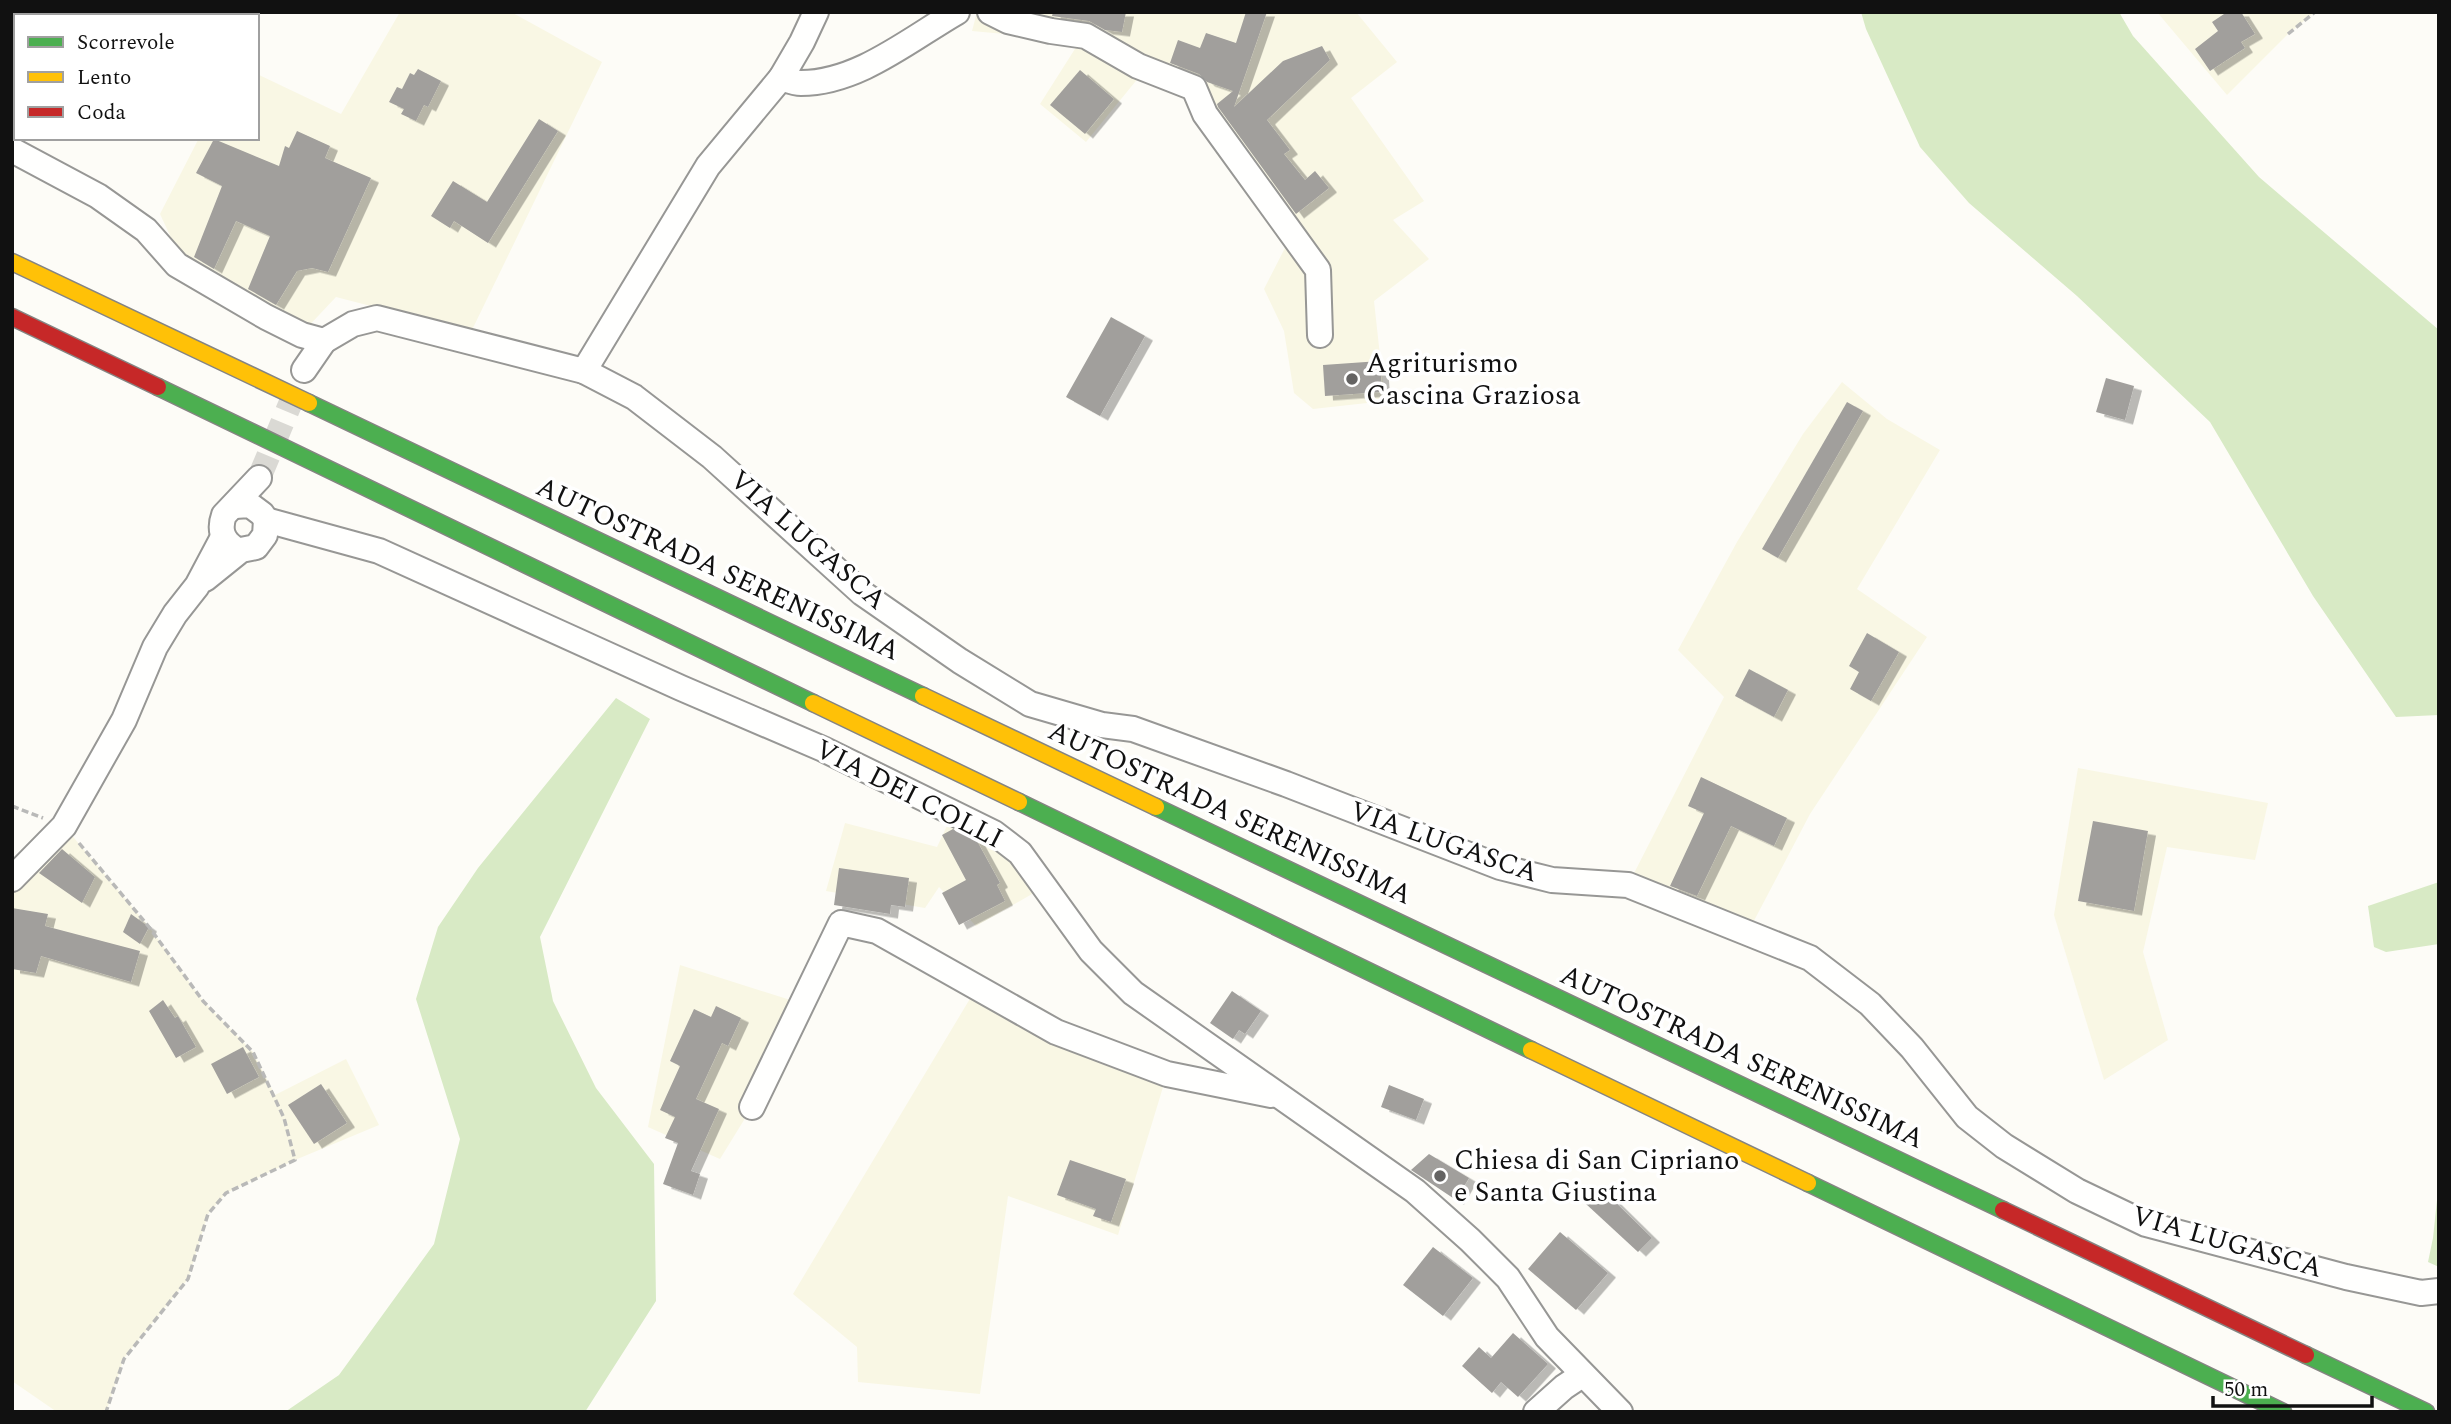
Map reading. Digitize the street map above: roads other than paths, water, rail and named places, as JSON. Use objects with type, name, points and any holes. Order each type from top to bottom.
[{"type":"highway","name":"AUTOSTRADA SERENISSIMA","points":[[12,262],[2426,1412]]},
{"type":"highway","points":[[12,317],[2283,1412]]},
{"type":"street","points":[[583,371],[708,166],[781,78],[816,12]]},
{"type":"street","points":[[781,78],[799,84],[832,79],[886,57],[957,12]]},
{"type":"street","points":[[990,12],[1008,21],[1086,36],[1138,66],[1194,88],[1206,114],[1318,270],[1320,335]]},
{"type":"street","points":[[12,150],[98,196],[137,223],[177,265],[266,317],[302,335],[324,341],[304,370]]},
{"type":"street","name":"VIA LUGASCA","points":[[324,341],[353,324],[377,318],[583,371],[634,397],[712,457],[862,593],[960,661],[1030,704],[1102,725],[1133,729],[1286,784],[1500,867],[1552,880],[1628,885],[1810,958],[1870,1004],[1912,1048],[1967,1117],[2004,1146],[2077,1191],[2147,1224],[2346,1277],[2421,1293],[2439,1291]]},
{"type":"street","name":"VIA DEI COLLI","points":[[12,879],[64,826],[124,720],[155,648],[175,614],[247,527],[311,533],[350,541],[379,551],[681,688],[823,749],[994,833],[1020,853],[1091,951],[1133,993],[1415,1191],[1470,1240],[1508,1278],[1547,1337],[1619,1412]]},
{"type":"street","points":[[752,1107],[841,923],[877,931],[1056,1032],[1167,1074],[1282,1097]]},
{"type":"street","points":[[1536,1412],[1582,1375]]},
{"type":"tunnel","points":[[259,478],[299,383]]},
{"type":"place","name":"Agriturismo Cascina Graziosa","points":[[1352,379]]},
{"type":"place","name":"Chiesa di San Cipriano e Santa Giustina","points":[[1440,1176]]}]
